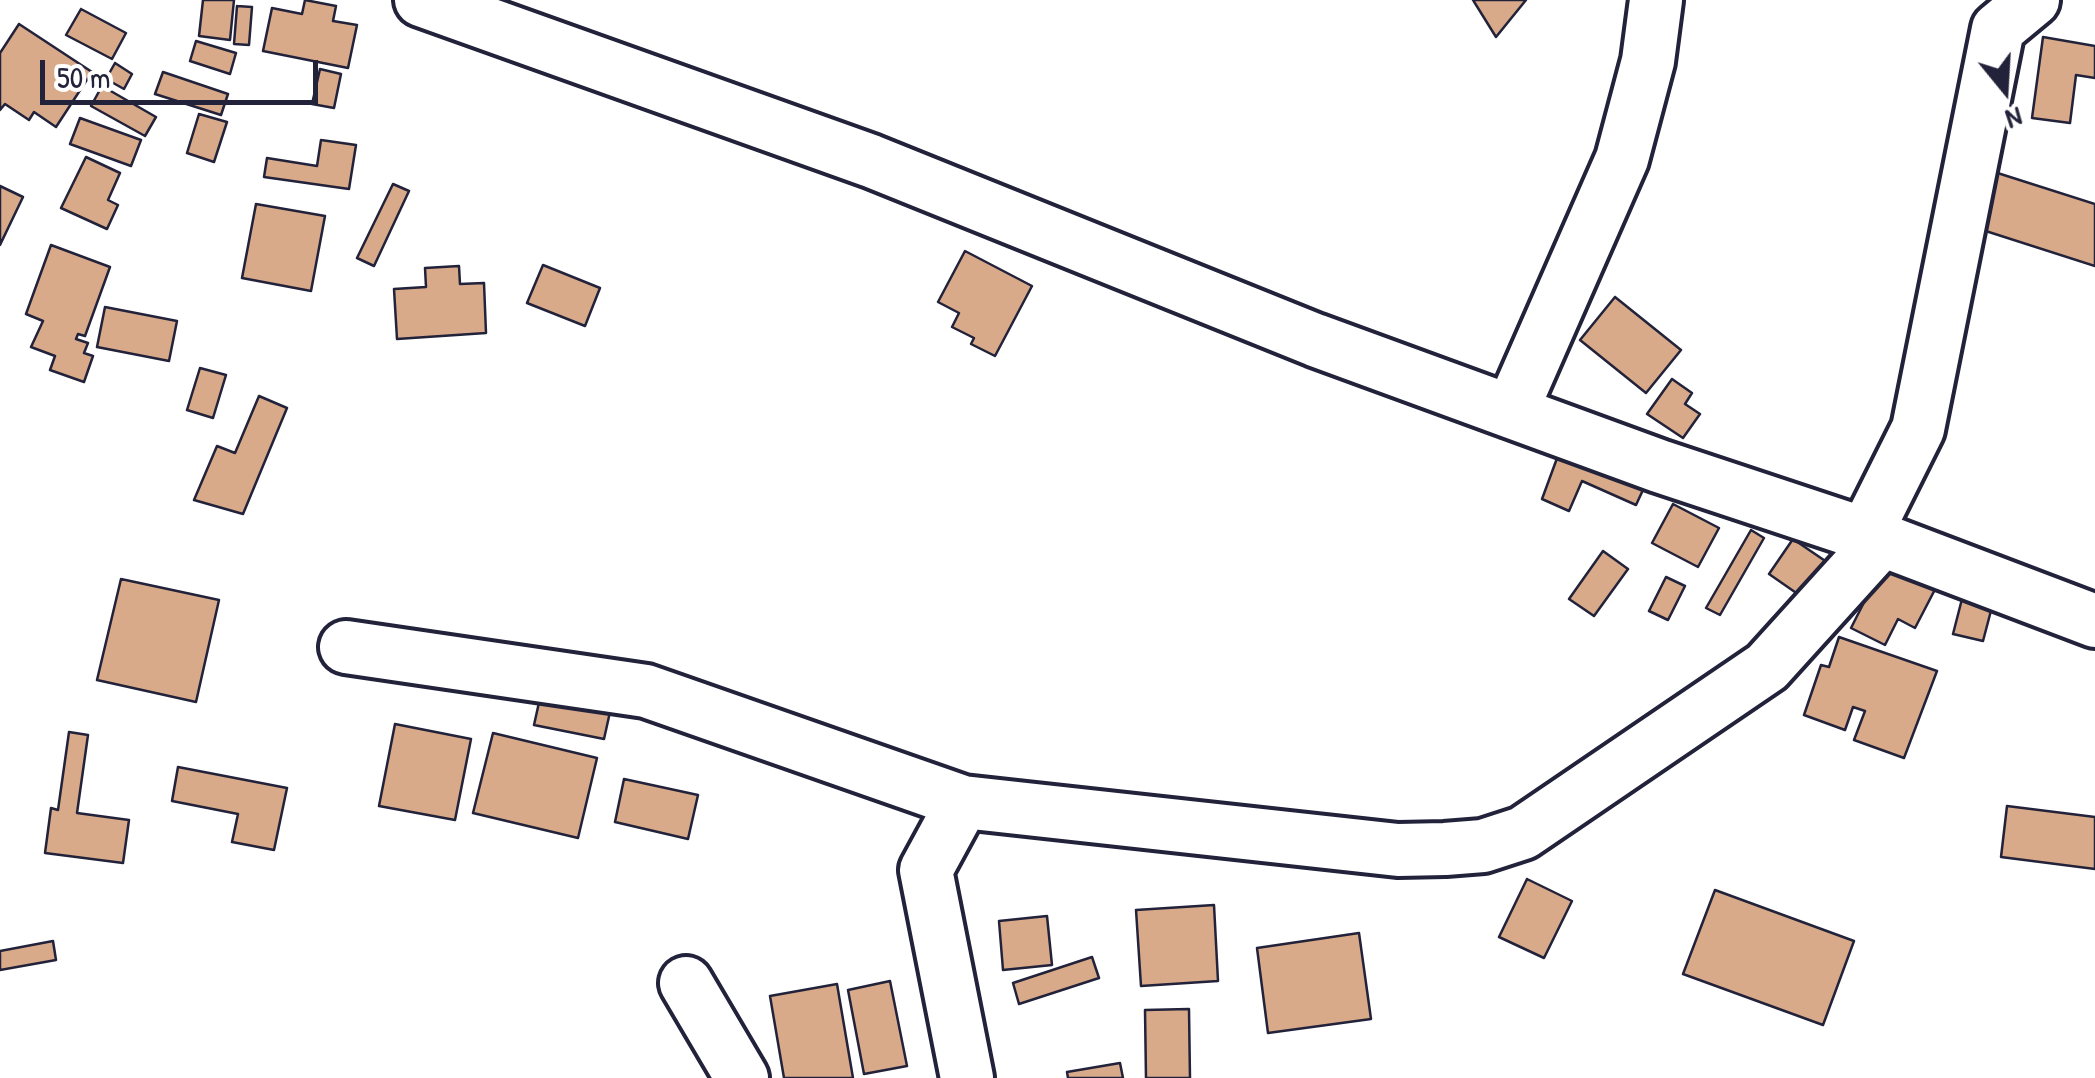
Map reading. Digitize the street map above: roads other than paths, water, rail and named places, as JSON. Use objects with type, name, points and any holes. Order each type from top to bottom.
[{"type":"street","points":[[422,0],[871,161],[1315,340],[1874,537],[2095,621]]},
{"type":"street","points":[[1511,412],[1622,159],[1648,61],[1656,0]]},
{"type":"street","points":[[346,648],[646,692],[963,802],[1398,850],[1483,846],[1523,833],[1767,667],[1874,537],[1918,429],[1998,29],[2033,0]]},
{"type":"street","points":[[963,802],[926,870],[968,1078]]},
{"type":"street","points":[[686,983],[742,1078]]}]
